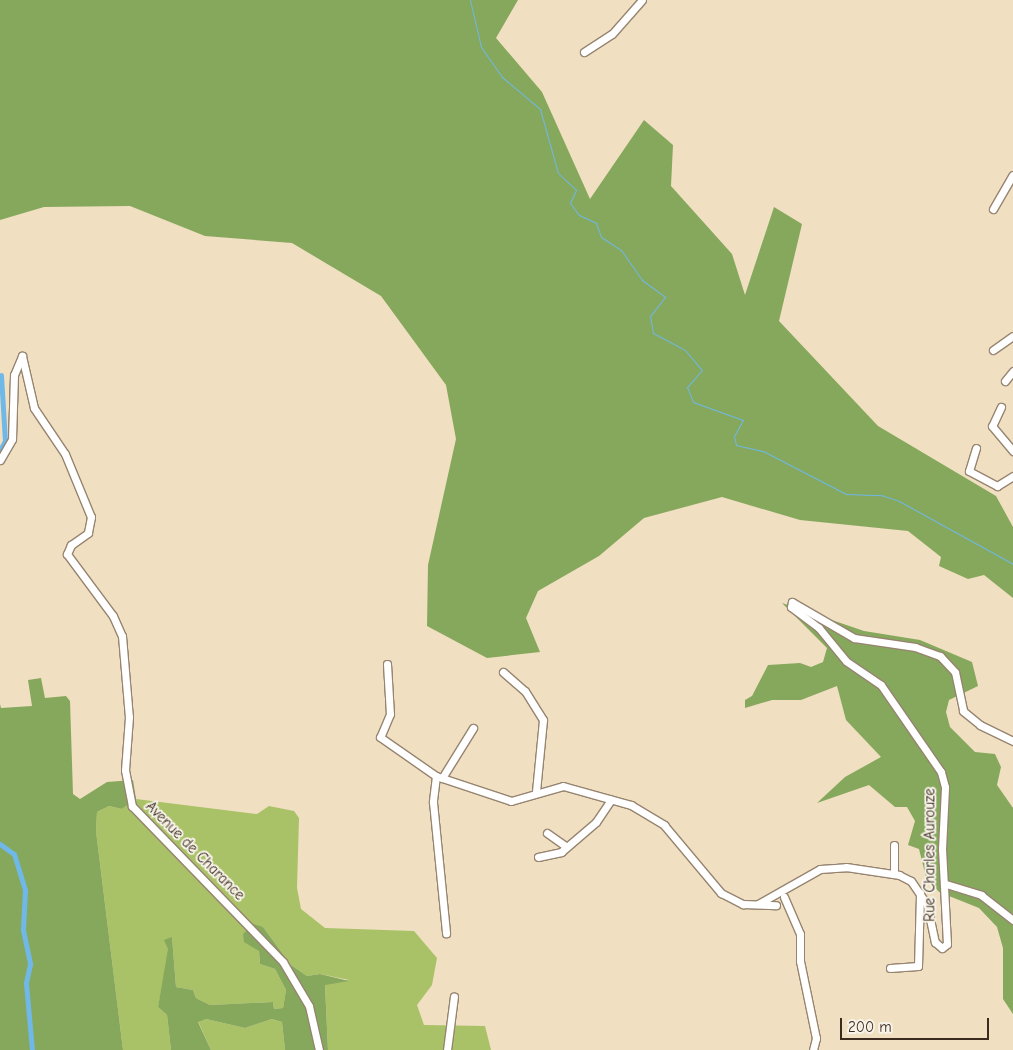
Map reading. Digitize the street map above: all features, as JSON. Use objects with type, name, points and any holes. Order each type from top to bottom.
[{"type":"street","points":[[584,52],[612,34],[641,0]]},
{"type":"street","points":[[993,209],[1013,175]]},
{"type":"street","points":[[993,350],[1013,336]]},
{"type":"street","name":"Avenue de Charance","points":[[0,460],[12,439],[14,375],[22,356],[34,408],[66,454],[91,517],[88,533],[71,545],[67,554],[120,631],[129,717],[125,770],[132,806],[283,962],[312,1012],[319,1050]]},
{"type":"street","points":[[1005,381],[1013,371]]},
{"type":"street","points":[[1001,407],[992,426],[1013,451]]},
{"type":"street","points":[[976,448],[969,471],[997,486],[1013,476]]},
{"type":"street","name":"Rue Charles Aurouze","points":[[780,902],[791,885],[820,869],[846,867],[906,877],[920,893],[935,942],[944,948],[946,884],[941,772],[881,685],[846,661],[790,604],[799,602],[854,638],[914,647],[940,656],[955,672],[963,711],[980,725],[1013,741]]},
{"type":"street","points":[[387,664],[390,714],[380,737],[439,777],[511,801],[536,792],[562,786],[639,808],[664,825],[720,893],[743,904],[780,902],[792,916],[800,934],[800,961],[816,1038],[813,1050]]},
{"type":"street","points":[[503,672],[525,691],[544,720],[536,792]]},
{"type":"street","points":[[446,933],[433,802],[439,777],[473,728]]},
{"type":"street","points":[[538,857],[549,858],[568,847],[596,822],[611,800]]},
{"type":"street","points":[[547,833],[568,847]]},
{"type":"street","points":[[894,845],[894,874]]},
{"type":"street","points":[[946,884],[981,895],[1013,920]]},
{"type":"street","points":[[890,968],[918,966],[920,893]]},
{"type":"street","points":[[447,1050],[454,996]]},
{"type":"green space","points":[[0,0],[518,0],[496,38],[542,92],[590,199],[644,120],[673,145],[671,186],[732,254],[745,295],[774,207],[802,224],[779,321],[878,426],[996,496],[1013,527],[1013,598],[984,575],[968,579],[939,566],[941,557],[908,531],[800,520],[722,497],[644,518],[599,556],[538,591],[526,618],[540,652],[487,658],[427,626],[428,565],[456,439],[446,385],[381,296],[292,243],[205,236],[130,206],[44,207],[0,220]]},
{"type":"green space","points":[[782,603],[864,631],[920,640],[972,662],[978,686],[949,700],[946,712],[950,727],[975,752],[995,754],[1001,767],[997,785],[1013,808],[1013,1014],[1003,999],[1003,948],[997,927],[979,908],[939,892],[926,877],[919,849],[908,845],[915,821],[907,807],[895,807],[869,785],[817,803],[845,777],[881,757],[846,720],[837,686],[801,700],[772,700],[745,708],[745,700],[752,696],[768,665],[800,663],[811,667],[823,662],[827,648]]},
{"type":"green space","points":[[41,678],[45,698],[66,696],[70,701],[73,794],[80,799],[107,782],[133,780],[136,799],[122,809],[109,806],[97,812],[96,831],[123,1050],[0,1050],[0,704],[1,708],[32,706],[28,680]]},
{"type":"green space","points":[[136,799],[257,814],[269,806],[294,811],[299,818],[297,888],[301,909],[325,928],[414,931],[437,958],[432,985],[417,1005],[424,1025],[485,1026],[491,1050],[328,1050],[325,984],[349,980],[320,974],[307,976],[291,965],[263,927],[253,943],[259,951],[260,964],[275,969],[286,990],[283,1008],[274,1009],[273,1002],[210,1005],[196,998],[193,990],[176,987],[172,937],[158,1007],[167,1015],[171,1050],[123,1050],[96,831],[97,812],[109,806],[122,809]]},
{"type":"green space","points":[[253,924],[263,927],[291,965],[307,976],[320,974],[349,981],[325,985],[328,1050],[285,1050],[282,1022],[272,1019],[245,1028],[206,1019],[198,1022],[211,1050],[171,1050],[167,1015],[158,1007],[168,949],[164,940],[172,937],[176,987],[193,990],[196,998],[210,1005],[273,1002],[274,1009],[283,1008],[286,990],[275,969],[260,964],[259,951],[244,942],[243,934]]},
{"type":"green space","points":[[206,1019],[245,1028],[272,1019],[282,1022],[285,1050],[211,1050],[198,1021]]},
{"type":"waterway","points":[[470,0],[481,47],[502,77],[540,109],[558,173],[576,190],[570,203],[579,215],[596,223],[601,237],[621,250],[642,280],[665,297],[650,316],[653,333],[685,350],[702,370],[687,387],[693,402],[743,420],[734,436],[736,445],[763,451],[846,494],[881,495],[899,501],[1013,564]]},
{"type":"waterway","points":[[0,450],[5,441],[1,375]]},
{"type":"waterway","points":[[0,844],[14,854],[25,890],[23,930],[30,964],[26,983],[32,1050]]}]
